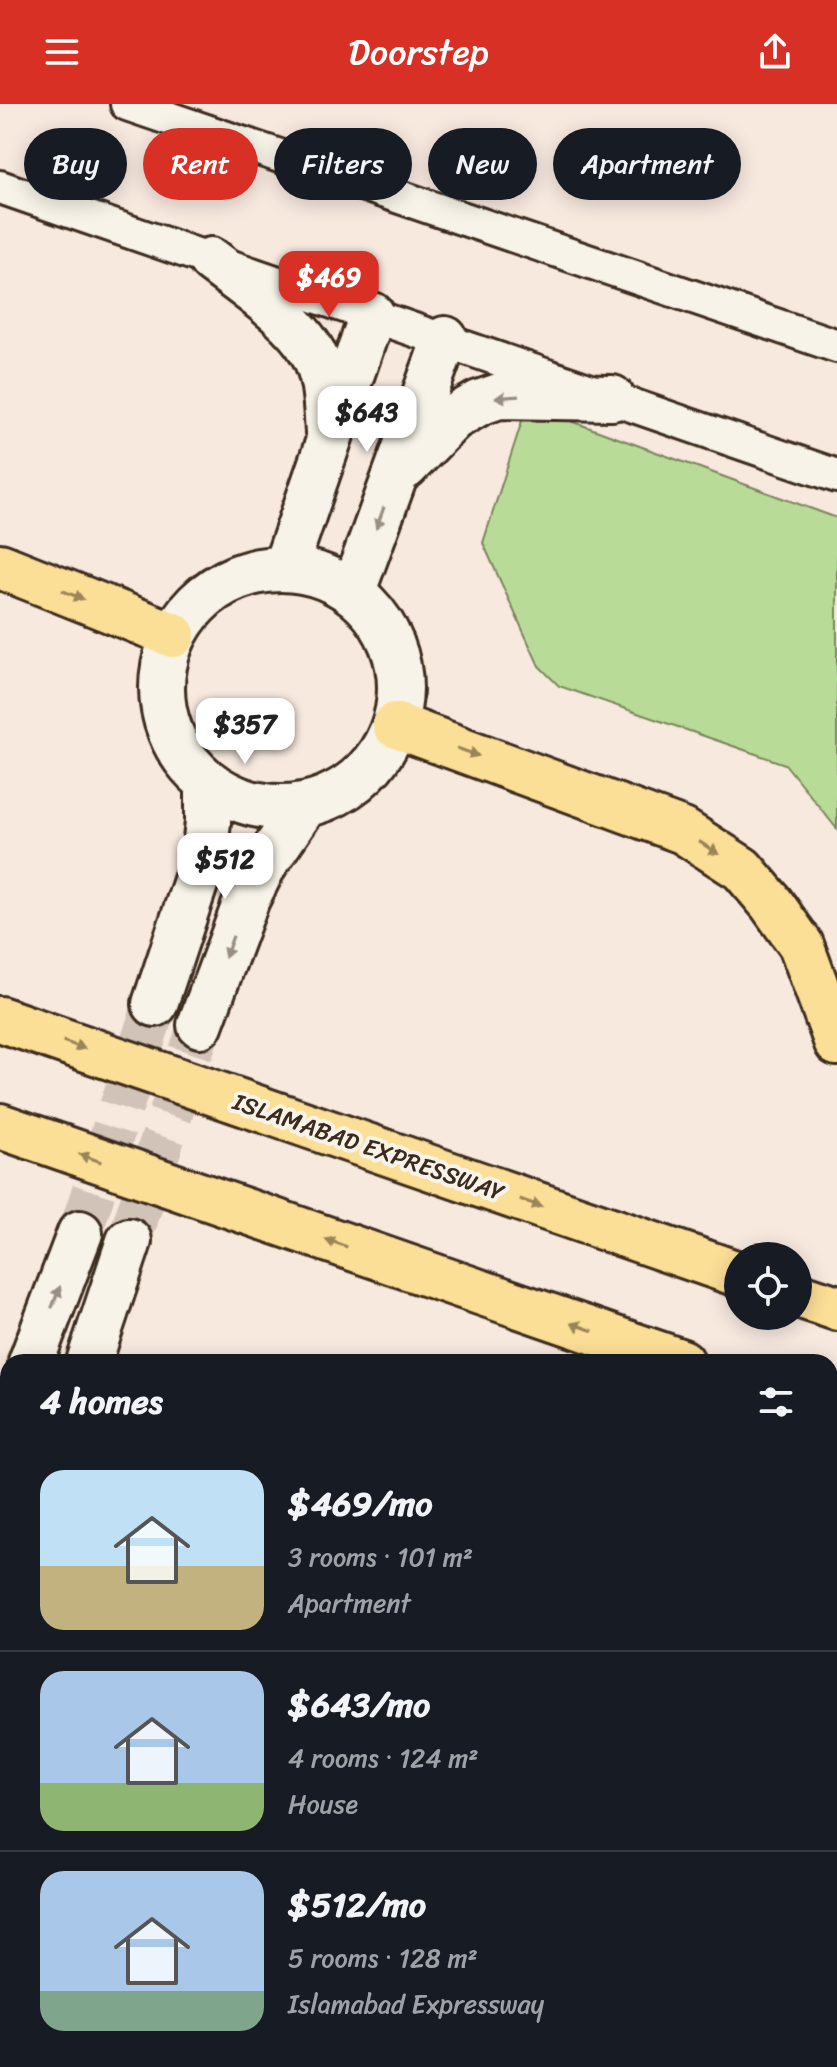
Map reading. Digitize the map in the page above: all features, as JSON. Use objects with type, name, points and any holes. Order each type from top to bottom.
[{"type":"highway","points":[[0,566],[173,635]]},
{"type":"highway","points":[[395,725],[683,831],[742,869],[801,945],[837,1043]]},
{"type":"highway","name":"ISLAMABAD EXPRESSWAY","points":[[0,1019],[724,1269]]},
{"type":"highway","points":[[0,1126],[659,1354]]},
{"type":"highway","points":[[812,1300],[837,1308]]},
{"type":"street","points":[[127,104],[837,346]]},
{"type":"street","points":[[0,187],[837,476]]},
{"type":"street","points":[[211,260],[281,315],[313,353],[325,393],[328,443]]},
{"type":"street","points":[[285,568],[372,315]]},
{"type":"street","points":[[353,591],[445,339]]},
{"type":"street","points":[[395,477],[453,418],[479,403],[499,396],[612,398]]},
{"type":"street","points":[[285,568],[309,571],[332,579],[353,591],[374,612],[390,637],[399,666],[401,696],[395,725],[381,754],[361,777],[335,795],[305,805],[280,807],[254,805],[230,797],[208,784],[174,741],[164,716],[161,689],[164,661],[173,635],[193,607],[219,585],[251,572],[285,568]]},
{"type":"street","points":[[155,1004],[204,857],[208,784]]},
{"type":"street","points":[[200,1025],[247,899],[264,865],[305,805]]},
{"type":"street","points":[[34,1354],[80,1233]]},
{"type":"street","points":[[92,1354],[129,1241]]},
{"type":"green space","points":[[527,405],[837,518],[837,829],[785,764],[559,686],[539,666],[483,543]]},
{"type":"tunnel","points":[[80,1233],[155,1004]]},
{"type":"tunnel","points":[[129,1241],[200,1025]]}]
